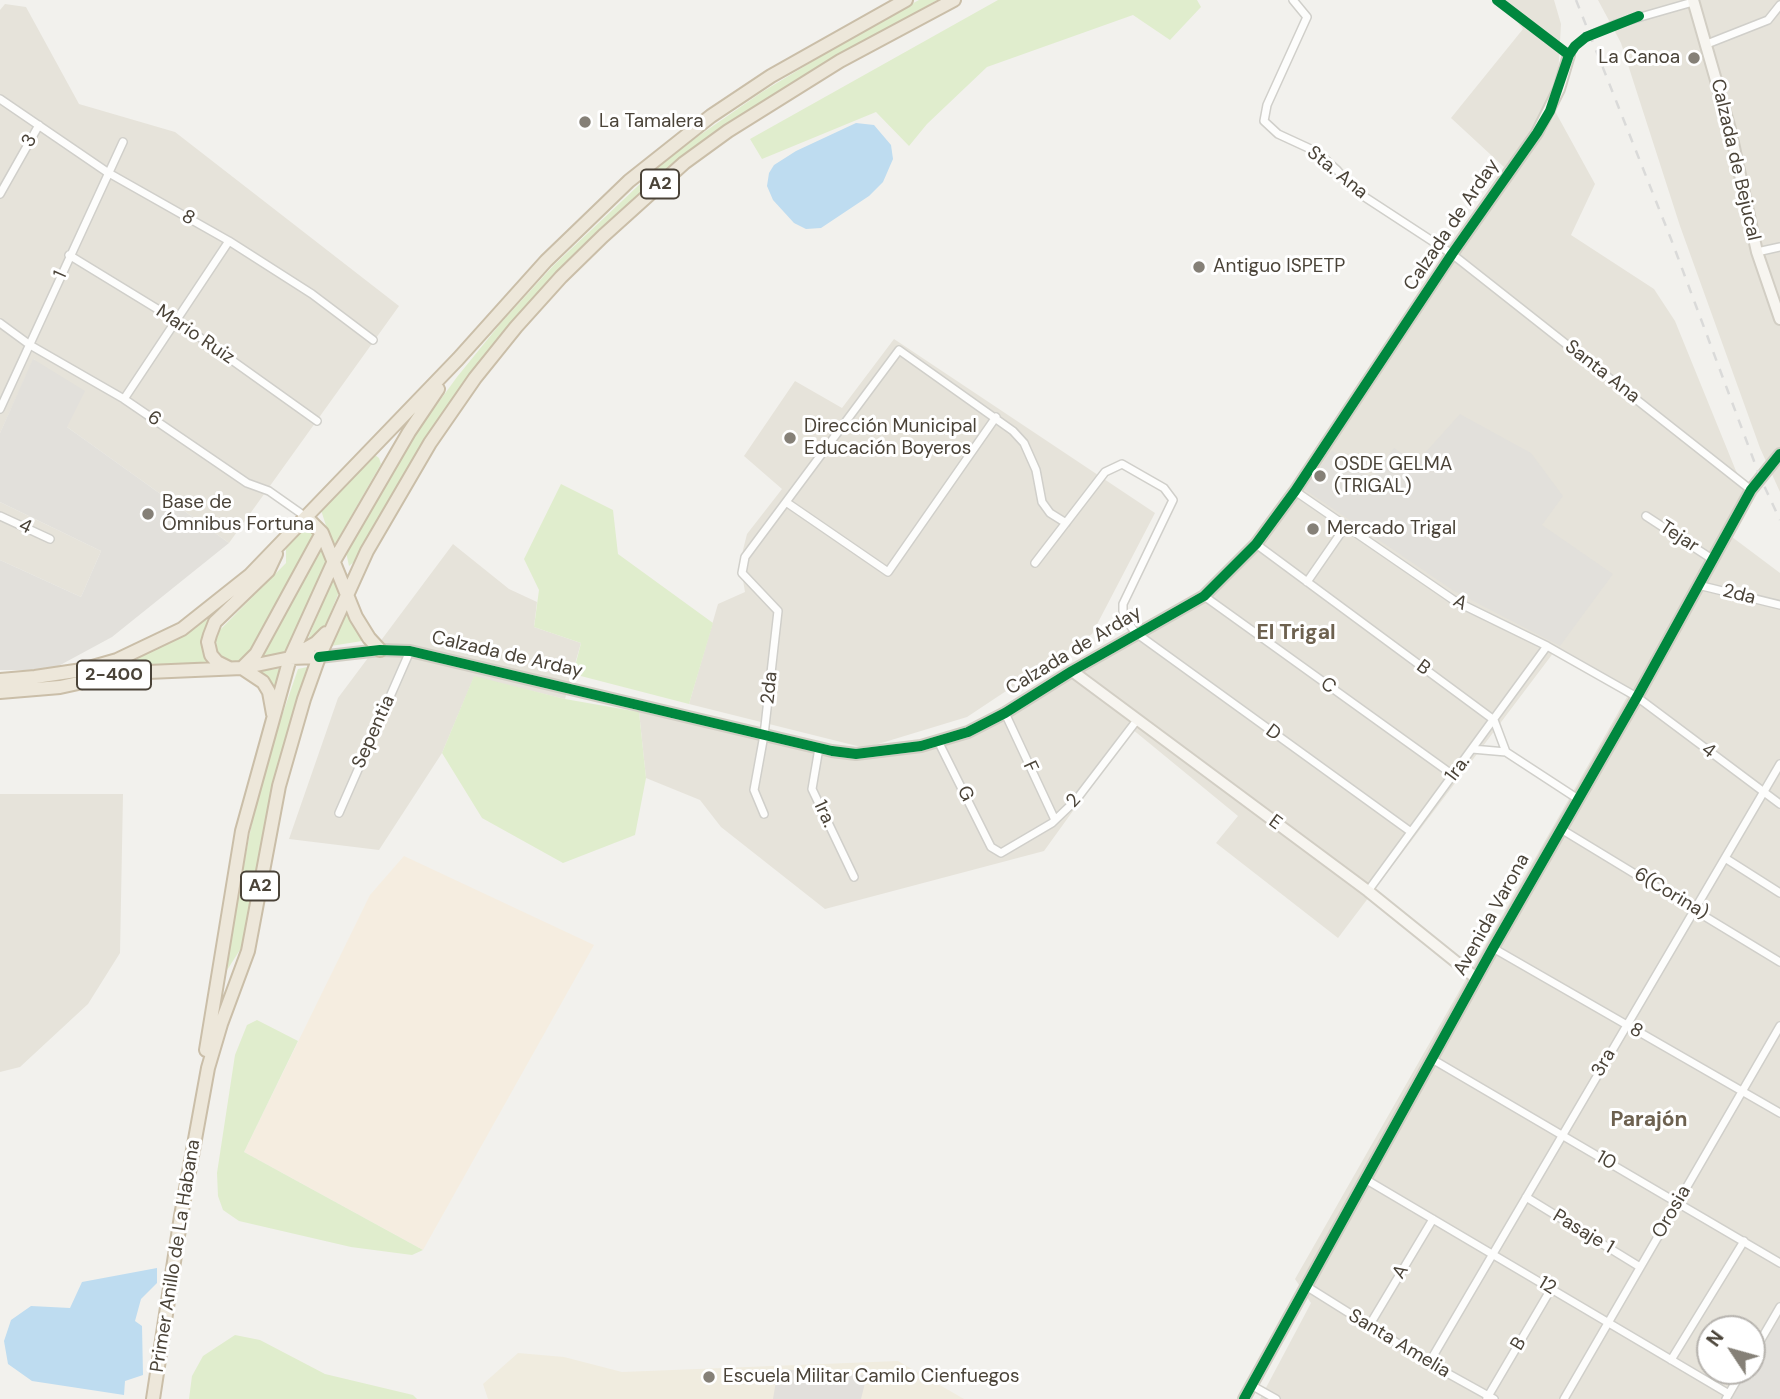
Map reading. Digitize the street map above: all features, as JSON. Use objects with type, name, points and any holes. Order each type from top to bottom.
[{"type":"highway","name":"A2","points":[[458,359],[546,261],[629,181],[669,148],[771,76],[906,0]]},
{"type":"highway","name":"A2","points":[[318,657],[366,551],[430,443],[475,379],[525,317],[570,268],[684,163],[728,131],[840,61],[954,0]]},
{"type":"highway","name":"2-400","points":[[0,680],[82,670],[117,660],[182,629],[250,575],[458,359]]},
{"type":"highway","name":"Primer Anillo de La Habana","points":[[153,1399],[199,1113],[215,985],[242,831],[290,658],[334,561],[409,432],[458,359]]},
{"type":"highway","points":[[306,517],[312,520],[321,533],[363,631],[380,650]]},
{"type":"highway","points":[[236,668],[256,654],[321,533]]},
{"type":"highway","points":[[274,717],[269,692],[263,682],[236,668],[216,662],[208,642],[215,622],[268,571],[280,544]]},
{"type":"highway","name":"2-400","points":[[0,692],[60,687],[124,673],[236,668],[290,658],[320,640],[333,622]]},
{"type":"highway","name":"Primer Anillo de La Habana","points":[[199,1113],[215,1041],[248,951],[279,786],[318,657]]},
{"type":"highway","points":[[290,658],[318,657]]},
{"type":"highway","points":[[215,985],[232,997]]},
{"type":"street","name":"Sta. Ana","points":[[1293,0],[1307,17],[1267,105],[1264,121],[1278,134],[1317,152],[1337,170],[1354,191],[1452,254]]},
{"type":"street","points":[[1497,0],[1569,55],[1586,37],[1616,24],[1693,1]]},
{"type":"street","name":"Calzada de Bejucal","points":[[1693,1],[1730,129],[1757,252],[1780,319]]},
{"type":"street","points":[[1707,44],[1768,20],[1780,5]]},
{"type":"street","name":"Calzada de Arday","points":[[318,657],[380,650],[410,651],[819,748],[856,754],[921,746],[968,732],[1204,596],[1256,544],[1295,491],[1550,111],[1569,55]]},
{"type":"street","name":"8","points":[[0,99],[107,172],[229,241],[312,294],[373,340]]},
{"type":"street","name":"3","points":[[0,194],[39,125]]},
{"type":"street","name":"1","points":[[0,409],[122,142]]},
{"type":"street","points":[[124,399],[229,241]]},
{"type":"street","points":[[1757,252],[1780,247]]},
{"type":"street","name":"Santa Ana","points":[[1452,254],[1751,489]]},
{"type":"street","name":"Mario Ruiz","points":[[69,255],[177,320],[317,421]]},
{"type":"street","name":"6","points":[[0,323],[30,345],[124,399],[247,483],[269,491],[306,517]]},
{"type":"street","points":[[996,417],[888,572],[786,502],[899,350],[996,417],[1024,443],[1036,470],[1042,502],[1050,513],[1066,523]]},
{"type":"street","name":"Avenida Varona","points":[[1244,1399],[1476,978],[1637,697],[1751,489],[1780,454]]},
{"type":"street","points":[[1035,563],[1105,472],[1122,464],[1164,488],[1173,500],[1122,611],[1136,633]]},
{"type":"street","name":"A","points":[[1295,491],[1455,601],[1547,646],[1637,697]]},
{"type":"street","name":"2da","points":[[764,814],[754,790],[764,735],[778,611],[742,573],[745,557],[786,502]]},
{"type":"street","name":"4","points":[[0,516],[50,539]]},
{"type":"street","name":"Tejar","points":[[1646,516],[1712,559]]},
{"type":"street","points":[[1307,582],[1345,527]]},
{"type":"street","name":"B","points":[[1256,544],[1494,720]]},
{"type":"street","name":"2da","points":[[1698,585],[1780,605]]},
{"type":"street","name":"C","points":[[1204,596],[1453,775]]},
{"type":"street","name":"D","points":[[1136,633],[1411,832]]},
{"type":"street","name":"1ra.","points":[[1368,891],[1547,646]]},
{"type":"street","name":"Sepentia","points":[[339,813],[410,651]]},
{"type":"street","name":"E","points":[[1072,671],[1368,891],[1476,978]]},
{"type":"street","name":"4","points":[[1637,697],[1780,804]]},
{"type":"street","name":"F","points":[[1005,713],[1055,820]]},
{"type":"street","name":"2","points":[[991,847],[1001,853],[1005,852],[1055,820],[1076,800],[1137,720]]},
{"type":"street","points":[[1494,720],[1506,752]]},
{"type":"street","name":"G","points":[[938,741],[991,847]]},
{"type":"street","name":"1ra.","points":[[819,748],[811,789],[853,877]]},
{"type":"street","points":[[1472,749],[1506,752],[1578,799]]},
{"type":"street","name":"3ra","points":[[1429,1363],[1780,764]]},
{"type":"street","name":"6(Corina)","points":[[1561,829],[1780,962]]},
{"type":"street","points":[[1725,858],[1780,893]]},
{"type":"street","name":"8","points":[[1493,948],[1780,1113]]},
{"type":"street","name":"Orosia","points":[[1564,1399],[1742,1091],[1777,1038],[1780,1026]]},
{"type":"street","name":"10","points":[[1432,1059],[1780,1263]]},
{"type":"street","name":"12","points":[[1365,1179],[1727,1396]]},
{"type":"street","name":"Pasaje 1","points":[[1526,1197],[1640,1267]]},
{"type":"street","name":"A","points":[[1368,1326],[1433,1219]]},
{"type":"street","points":[[1671,1360],[1744,1241]]},
{"type":"street","name":"Santa Amelia","points":[[1306,1286],[1489,1398]]},
{"type":"street","name":"B","points":[[1489,1398],[1551,1289]]},
{"type":"street","points":[[1766,1331],[1780,1307]]},
{"type":"street","points":[[1251,1385],[1276,1399]]},
{"type":"shaded area","points":[[1499,0],[1554,0],[1561,24],[1556,113],[1595,184],[1571,235],[1654,289],[1675,321],[1736,471],[1748,490],[1651,657],[1728,534],[1780,573],[1780,1399],[1260,1399],[1311,1303],[1295,1279],[1631,690],[1557,648],[1338,938],[1216,843],[1238,816],[1132,729],[1044,851],[825,909],[721,827],[700,800],[646,778],[639,712],[838,757],[971,732],[1226,583],[1504,167],[1451,118],[1523,29]]},
{"type":"shaded area","points":[[1598,0],[1780,0],[1780,492],[1760,448],[1680,226],[1621,43]]},
{"type":"shaded area","points":[[5,4],[26,7],[79,104],[175,132],[399,306],[229,543],[67,427],[34,359],[0,433],[0,10]]},
{"type":"shaded area","points":[[894,339],[1155,513],[1092,634],[967,717],[865,748],[689,704],[718,604],[745,592],[740,562],[747,534],[782,489],[744,456],[795,381],[842,408]]},
{"type":"shaded area","points":[[33,359],[85,391],[67,427],[229,543],[112,637],[51,670],[0,670],[0,560],[81,597],[101,551],[0,502],[0,433]]},
{"type":"shaded area","points":[[1460,414],[1531,453],[1563,496],[1542,525],[1613,574],[1560,646],[1454,591],[1304,489],[1332,451],[1372,478],[1394,448],[1416,463]]},
{"type":"shaded area","points":[[0,502],[101,551],[81,597],[0,560]]},
{"type":"shaded area","points":[[453,544],[509,589],[537,602],[534,627],[581,643],[565,699],[474,677],[442,753],[379,850],[289,839],[338,698]]},
{"type":"shaded area","points":[[0,794],[123,794],[120,953],[88,1004],[20,1067],[0,1072]]},
{"type":"shaded area","points":[[404,856],[594,945],[423,1250],[244,1152],[370,895]]},
{"type":"shaded area","points":[[1780,1318],[1780,1399],[1732,1399],[1740,1385],[1766,1385],[1766,1341]]},
{"type":"shaded area","name":"Escuela Militar Camilo Cienfuegos","points":[[518,1353],[564,1357],[622,1372],[898,1361],[964,1399],[488,1399],[483,1384]]},
{"type":"shaded area","points":[[778,1369],[867,1375],[861,1399],[773,1399]]},
{"type":"green space","points":[[919,0],[937,0],[766,99],[702,142],[661,174],[596,232],[502,333],[465,382],[421,445],[354,562],[349,566],[346,552],[414,436],[500,324],[553,266],[657,168],[697,137],[762,92]]},
{"type":"green space","points":[[998,0],[1197,0],[1201,7],[1170,40],[1133,15],[987,67],[927,124],[909,146],[876,112],[762,159],[750,139]]},
{"type":"green space","points":[[375,455],[381,464],[335,544],[329,535],[321,510]]},
{"type":"green space","points":[[561,484],[613,510],[618,554],[713,623],[689,704],[573,674],[581,643],[534,627],[539,590],[524,559]]},
{"type":"green space","points":[[309,525],[316,532],[256,647],[245,659],[234,662],[225,659],[218,653],[215,635],[286,563],[286,546]]},
{"type":"green space","points":[[320,547],[330,559],[291,650],[263,657]]},
{"type":"green space","points":[[336,581],[339,592],[326,624],[320,634],[306,644],[331,582]]},
{"type":"green space","points":[[347,605],[362,641],[331,646]]},
{"type":"green space","points":[[221,609],[204,633],[203,647],[210,665],[31,685],[33,682],[120,663],[181,637]]},
{"type":"green space","points":[[312,666],[245,942],[222,978],[256,802],[272,745],[298,669]]},
{"type":"green space","points":[[283,668],[276,693],[261,671]]},
{"type":"green space","points":[[474,676],[565,699],[639,712],[646,778],[635,835],[563,863],[482,818],[442,753]]},
{"type":"green space","points":[[257,1020],[298,1041],[244,1152],[423,1250],[412,1255],[351,1247],[239,1221],[223,1210],[218,1196],[217,1173],[235,1055],[247,1025]]},
{"type":"green space","points":[[235,1335],[260,1340],[325,1374],[413,1395],[417,1399],[189,1399],[192,1376],[203,1356]]},
{"type":"water","points":[[856,123],[874,125],[891,145],[893,159],[883,182],[869,196],[821,228],[806,229],[794,223],[773,200],[767,186],[769,173],[774,165],[796,151]]},
{"type":"water","points":[[157,1268],[157,1283],[141,1299],[135,1321],[142,1326],[143,1375],[125,1381],[124,1395],[32,1381],[8,1364],[4,1341],[11,1320],[31,1306],[70,1308],[82,1282]]},
{"type":"railway","points":[[1576,0],[1671,239],[1760,477],[1780,520]]},
{"type":"cycle path","points":[[1497,0],[1569,55]]},
{"type":"cycle path","points":[[319,657],[380,650],[410,651],[832,751],[856,754],[921,746],[968,732],[1204,596],[1256,544],[1295,491],[1452,254],[1537,133],[1550,111],[1569,55],[1575,46],[1586,37],[1639,16]]},
{"type":"cycle path","points":[[1244,1399],[1493,948],[1637,697],[1751,490],[1780,454]]},
{"type":"place","name":"La Canoa","points":[[1694,58]]},
{"type":"place","name":"La Tamalera","points":[[585,122]]},
{"type":"place","name":"Antiguo ISPETP","points":[[1199,267]]},
{"type":"place","name":"Dirección Municipal Educación Boyeros","points":[[790,438]]},
{"type":"place","name":"OSDE GELMA (TRIGAL)","points":[[1320,476]]},
{"type":"place","name":"Base de Ómnibus Fortuna","points":[[148,514]]},
{"type":"place","name":"Mercado Trigal","points":[[1313,529]]},
{"type":"place","name":"Escuela Militar Camilo Cienfuegos","points":[[709,1377]]},
{"type":"district","name":"El Trigal","points":[[1296,633]]},
{"type":"district","name":"Parajón","points":[[1649,1120]]}]
